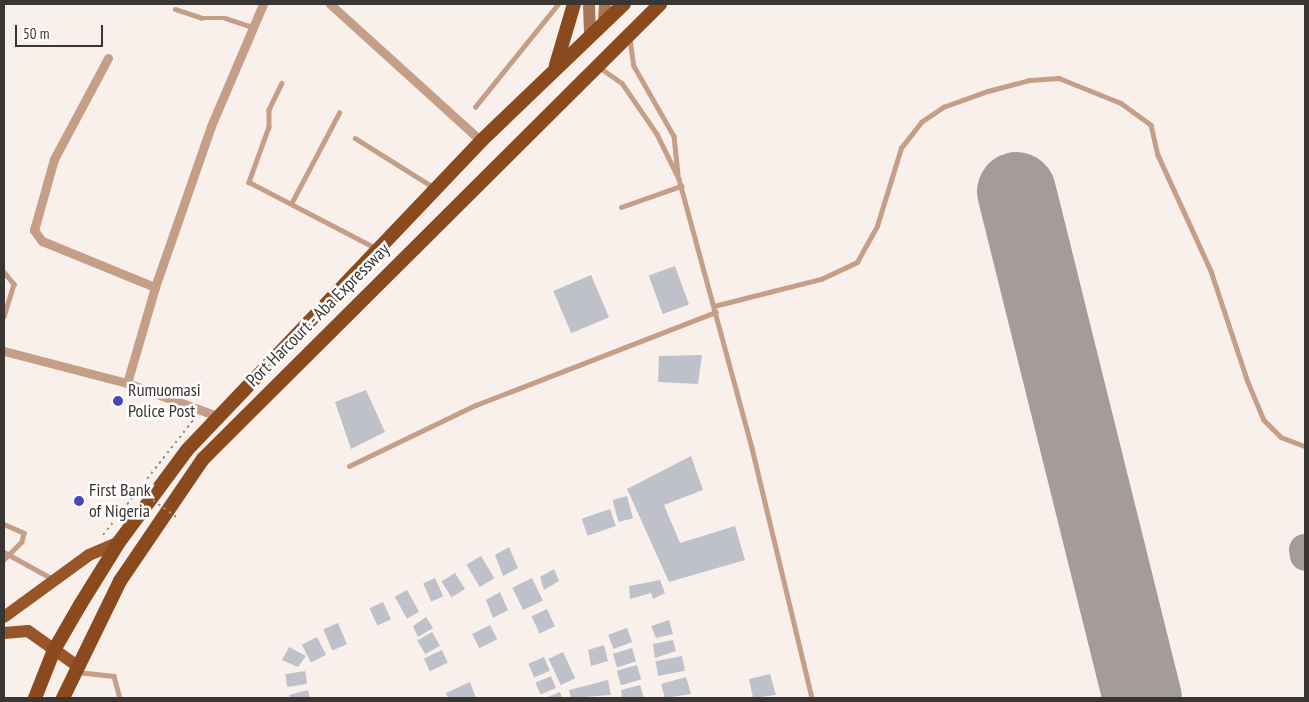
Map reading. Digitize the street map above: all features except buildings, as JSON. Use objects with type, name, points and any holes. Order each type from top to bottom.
[{"type":"highway","points":[[554,70],[574,4]]},
{"type":"highway","name":"Port Harcourt - Aba Expressway","points":[[35,698],[54,650],[119,542],[217,416],[380,250],[481,141],[624,4]]},
{"type":"highway","name":"Port Harcourt - Aba Expressway","points":[[63,698],[75,668],[120,581],[203,459],[629,32],[660,4]]},
{"type":"main road","points":[[589,4],[590,35]]},
{"type":"main road","points":[[604,22],[605,4]]},
{"type":"main road","points":[[4,617],[53,579],[89,555],[119,542]]},
{"type":"main road","points":[[4,633],[28,631],[75,668]]},
{"type":"street","points":[[127,383],[155,287],[211,126],[263,4]]},
{"type":"street","points":[[330,4],[481,141]]},
{"type":"street","points":[[108,58],[54,159],[34,230],[42,242],[155,287]]},
{"type":"street","points":[[4,351],[127,383],[217,416]]},
{"type":"lane","points":[[475,107],[558,4]]},
{"type":"lane","points":[[175,9],[214,20],[225,18],[252,27]]},
{"type":"lane","points":[[629,32],[634,66],[674,136],[679,179],[716,312],[812,698]]},
{"type":"lane","points":[[596,66],[622,83],[657,134],[679,179]]},
{"type":"lane","points":[[714,306],[821,280],[857,262],[877,226],[901,148],[921,122],[943,107],[988,91],[1030,80],[1059,78],[1120,103],[1151,125],[1158,155],[1211,271],[1248,382],[1264,420],[1281,436],[1305,446]]},
{"type":"lane","points":[[282,83],[269,110],[269,127],[249,182],[292,202],[380,250]]},
{"type":"lane","points":[[292,202],[339,113]]},
{"type":"lane","points":[[355,138],[436,189]]},
{"type":"lane","points":[[621,207],[681,186]]},
{"type":"lane","points":[[4,272],[14,284],[4,317]]},
{"type":"lane","points":[[349,466],[458,412],[716,312]]},
{"type":"lane","points":[[4,524],[24,533],[22,542],[4,560]]},
{"type":"lane","points":[[4,552],[53,579]]},
{"type":"lane","points":[[75,668],[114,676],[120,698]]},
{"type":"path","points":[[89,555],[200,411]]},
{"type":"path","points":[[138,489],[178,518]]},
{"type":"taxiway","points":[[1304,549],[1305,555]]},
{"type":"runway","points":[[1016,191],[1142,698]]},
{"type":"place","name":"Rumuomasi Police Post","points":[[118,401]]},
{"type":"place","name":"First Bank of Nigeria","points":[[79,501]]}]
